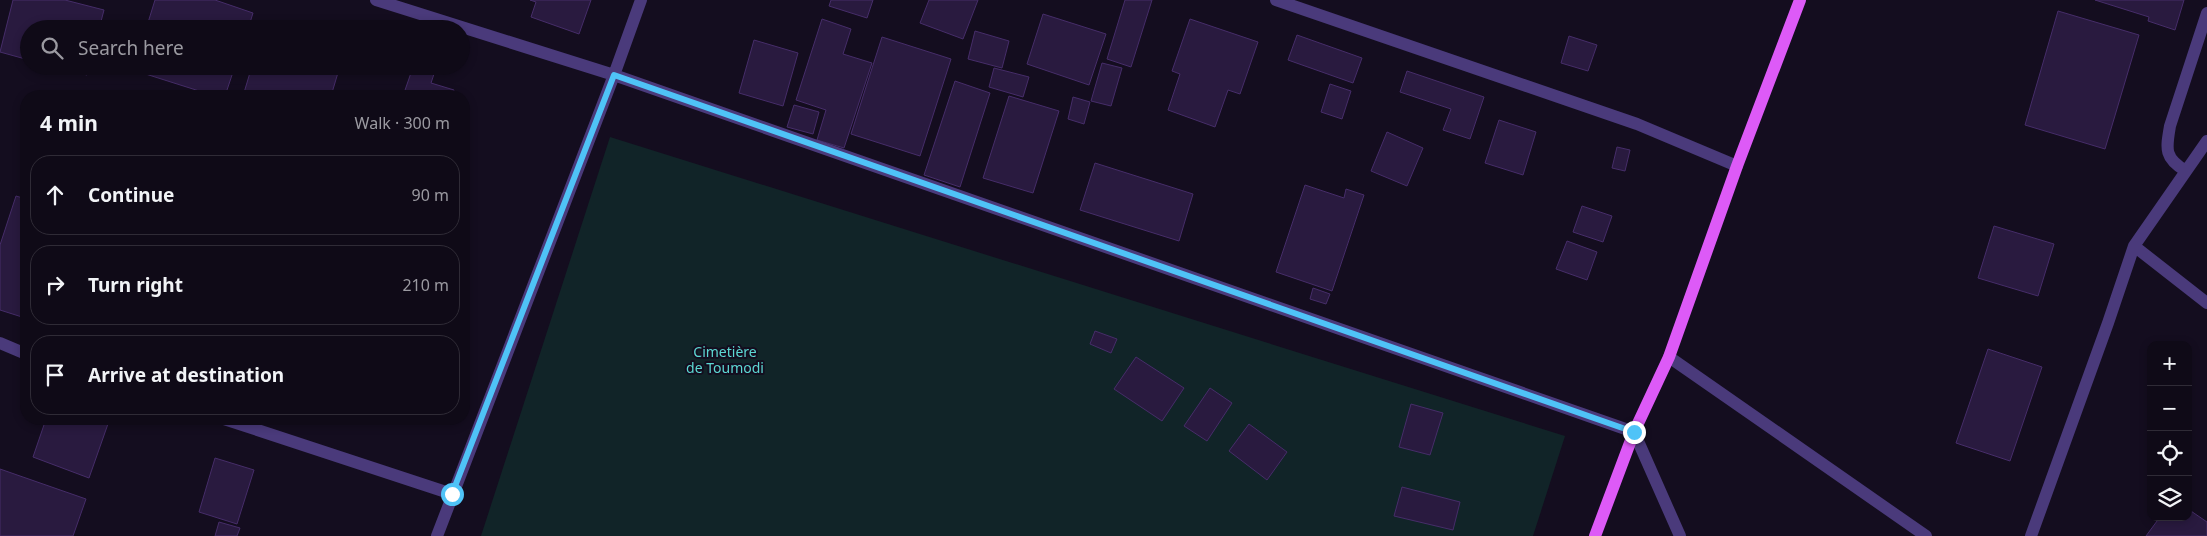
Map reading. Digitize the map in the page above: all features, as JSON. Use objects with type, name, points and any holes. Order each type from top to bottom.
[{"type":"main road","points":[[1595,536],[1634,432],[1669,357],[1737,166],[1800,0]]},
{"type":"street","points":[[376,0],[439,20]]},
{"type":"street","points":[[437,536],[641,0]]},
{"type":"street","points":[[1276,0],[1637,124],[1737,166]]},
{"type":"street","points":[[2186,171],[2174,164],[2168,155],[2167,144],[2170,126],[2207,13]]},
{"type":"street","points":[[470,30],[614,75],[1634,432],[1680,536]]},
{"type":"street","points":[[2031,536],[2134,246],[2207,141]]},
{"type":"street","points":[[2134,246],[2207,304]]},
{"type":"street","points":[[0,343],[20,351]]},
{"type":"street","points":[[1669,357],[1926,536]]},
{"type":"street","points":[[242,425],[452,494]]},
{"type":"green space","name":"Cimetière de Toumodi","points":[[610,137],[1565,436],[1533,536],[481,536]]},
{"type":"building","points":[[13,0],[65,0],[104,10],[101,20],[20,20],[20,58],[0,52]]},
{"type":"building","points":[[155,0],[215,0],[253,13],[251,20],[149,20]]},
{"type":"building","points":[[530,0],[591,0],[579,34],[531,17],[536,2]]},
{"type":"building","points":[[831,0],[873,0],[867,18],[829,6]]},
{"type":"building","points":[[929,0],[978,0],[963,39],[920,23]]},
{"type":"building","points":[[1125,0],[1152,0],[1131,67],[1107,59]]},
{"type":"building","points":[[2095,0],[2184,0],[2175,30],[2148,21],[2149,17]]},
{"type":"building","points":[[2058,11],[2139,35],[2105,149],[2025,125]]},
{"type":"building","points":[[1043,14],[1106,34],[1089,85],[1027,64]]},
{"type":"building","points":[[822,19],[851,29],[843,54],[872,63],[844,148],[817,140],[826,110],[796,100]]},
{"type":"building","points":[[1190,19],[1258,42],[1240,94],[1228,90],[1215,127],[1168,110],[1180,74],[1172,71]]},
{"type":"building","points":[[975,31],[1009,41],[1002,68],[968,59]]},
{"type":"building","points":[[1297,35],[1362,58],[1353,83],[1288,60]]},
{"type":"building","points":[[1569,36],[1597,45],[1588,71],[1561,63]]},
{"type":"building","points":[[882,37],[951,59],[920,156],[851,134]]},
{"type":"building","points":[[754,40],[798,53],[783,106],[739,93]]},
{"type":"building","points":[[1102,63],[1122,68],[1111,106],[1091,101]]},
{"type":"building","points":[[994,68],[1029,77],[1023,97],[989,87]]},
{"type":"building","points":[[1407,71],[1484,97],[1470,139],[1443,130],[1451,109],[1400,92]]},
{"type":"building","points":[[149,75],[232,75],[227,90],[196,90]]},
{"type":"building","points":[[249,75],[337,75],[333,90],[245,90]]},
{"type":"building","points":[[410,75],[434,75],[431,83],[454,90],[405,90]]},
{"type":"building","points":[[955,81],[990,93],[960,187],[924,175]]},
{"type":"building","points":[[1330,84],[1351,91],[1342,119],[1321,112]]},
{"type":"building","points":[[1009,96],[1059,111],[1033,193],[983,178]]},
{"type":"building","points":[[1073,97],[1090,102],[1084,124],[1068,119]]},
{"type":"building","points":[[794,105],[819,112],[813,134],[787,127]]},
{"type":"building","points":[[1499,120],[1536,132],[1523,175],[1485,163]]},
{"type":"building","points":[[1387,132],[1423,148],[1407,186],[1371,171]]},
{"type":"building","points":[[1617,147],[1630,150],[1625,171],[1612,168]]},
{"type":"building","points":[[1095,163],[1193,194],[1179,241],[1080,210]]},
{"type":"building","points":[[1305,185],[1344,198],[1346,189],[1364,195],[1332,291],[1276,272]]},
{"type":"building","points":[[16,196],[20,197],[20,316],[0,310],[0,245]]},
{"type":"building","points":[[1582,206],[1612,216],[1603,242],[1573,232]]},
{"type":"building","points":[[1994,226],[2054,244],[2038,296],[1978,278]]},
{"type":"building","points":[[1567,241],[1597,252],[1587,280],[1556,269]]},
{"type":"building","points":[[1313,288],[1330,294],[1326,304],[1310,299]]},
{"type":"building","points":[[1095,331],[1117,339],[1111,353],[1090,344]]},
{"type":"building","points":[[1988,349],[2042,367],[2010,461],[1956,443]]},
{"type":"building","points":[[1136,357],[1184,388],[1162,421],[1114,389]]},
{"type":"building","points":[[1210,388],[1232,403],[1207,441],[1184,426]]},
{"type":"building","points":[[1411,404],[1443,413],[1430,455],[1399,447]]},
{"type":"building","points":[[1249,424],[1287,452],[1267,480],[1229,451]]},
{"type":"building","points":[[44,425],[108,425],[89,478],[33,457]]},
{"type":"building","points":[[215,458],[254,470],[237,524],[199,512]]},
{"type":"building","points":[[0,469],[86,499],[73,536],[0,536]]},
{"type":"building","points":[[1402,487],[1460,502],[1453,530],[1394,516]]},
{"type":"building","points":[[2192,512],[2207,522],[2207,536],[2146,536],[2157,521],[2192,521]]},
{"type":"building","points":[[219,522],[240,528],[237,536],[215,536]]},
{"type":"route","points":[[452,494],[614,75],[1634,432]]}]
